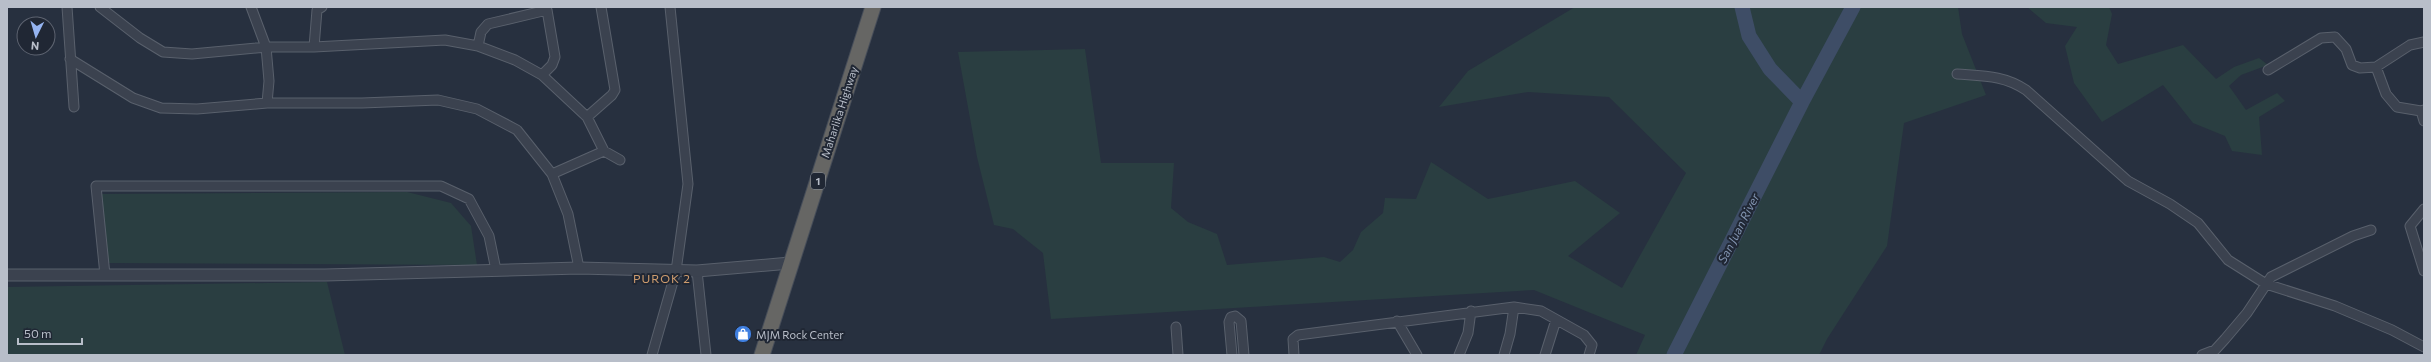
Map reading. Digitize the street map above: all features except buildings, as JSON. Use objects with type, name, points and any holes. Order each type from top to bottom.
[{"type":"highway","name":"Maharlika Highway","points":[[762,355],[790,263],[873,7]]},
{"type":"street","points":[[67,7],[74,107]]},
{"type":"street","points":[[100,7],[140,38],[163,52],[192,54],[266,47],[314,47],[445,40],[478,46],[515,60],[542,75],[587,117],[604,151],[620,160]]},
{"type":"street","points":[[251,7],[266,47],[269,81],[268,103]]},
{"type":"street","points":[[314,47],[316,10],[322,7]]},
{"type":"street","points":[[587,117],[612,95],[615,90],[601,7]]},
{"type":"street","points":[[652,355],[676,271],[688,184],[670,7]]},
{"type":"street","points":[[478,46],[481,32],[488,24],[547,10],[556,58],[552,65],[542,75]]},
{"type":"street","points":[[2268,70],[2321,38],[2335,36],[2346,49],[2352,65],[2360,68],[2376,67],[2410,45],[2424,42]]},
{"type":"street","points":[[70,59],[133,98],[161,108],[197,109],[268,103],[362,103],[438,100],[477,109],[517,130],[552,174],[568,214],[579,268]]},
{"type":"street","points":[[2376,67],[2386,94],[2397,107],[2422,111],[2424,121]]},
{"type":"street","points":[[1958,74],[2000,77],[2014,81],[2128,181],[2170,204],[2198,223],[2228,260],[2266,284],[2335,306],[2392,330],[2424,347]]},
{"type":"street","points":[[552,174],[604,151]]},
{"type":"street","points":[[105,275],[96,186],[441,186],[469,199],[490,236],[496,270]]},
{"type":"street","points":[[2424,209],[2410,226],[2424,271]]},
{"type":"street","points":[[2202,355],[2215,350],[2225,339],[2247,313],[2271,277],[2353,236],[2371,230]]},
{"type":"street","points":[[7,275],[325,275],[579,268],[697,271],[790,263]]},
{"type":"street","points":[[697,271],[706,355]]},
{"type":"street","points":[[1504,355],[1514,307]]},
{"type":"street","points":[[1294,355],[1293,339],[1298,335],[1471,311],[1514,307],[1541,312],[1588,338],[1592,344],[1589,355]]},
{"type":"street","points":[[1459,355],[1468,333],[1471,311]]},
{"type":"street","points":[[1232,355],[1229,322],[1231,317],[1235,316],[1240,321],[1244,355]]},
{"type":"street","points":[[1545,355],[1556,320]]},
{"type":"street","points":[[1396,321],[1417,355]]},
{"type":"street","points":[[1176,327],[1178,355]]},
{"type":"green space","points":[[1575,7],[1958,7],[1962,34],[1986,95],[1904,123],[1887,246],[1827,339],[1819,355],[1636,355],[1645,335],[1534,290],[1051,319],[1043,253],[1013,229],[994,225],[977,157],[958,52],[1085,49],[1101,163],[1174,163],[1171,208],[1188,222],[1217,234],[1227,265],[1324,257],[1340,262],[1353,250],[1361,232],[1383,213],[1385,198],[1416,199],[1431,162],[1488,199],[1575,181],[1620,213],[1568,256],[1622,288],[1686,173],[1609,97],[1528,92],[1439,107],[1468,71]]},
{"type":"green space","points":[[2027,7],[2109,7],[2112,14],[2106,45],[2118,64],[2183,45],[2216,79],[2234,67],[2259,58],[2268,65],[2241,75],[2229,86],[2246,110],[2277,93],[2285,101],[2259,117],[2262,155],[2232,151],[2225,136],[2193,123],[2163,85],[2102,122],[2074,83],[2065,46],[2077,27],[2046,23]]},
{"type":"green space","points":[[407,192],[451,203],[471,226],[477,265],[107,263],[101,194]]},
{"type":"green space","points":[[327,282],[345,355],[7,355],[7,287]]},
{"type":"waterway","points":[[1742,7],[1749,36],[1770,69],[1802,102]]},
{"type":"waterway","name":"San Juan River","points":[[1674,355],[1802,102],[1853,7]]},
{"type":"place","name":"MJM Rock Center","points":[[743,334]]},
{"type":"district","name":"PUROK 2","points":[[662,278]]}]
